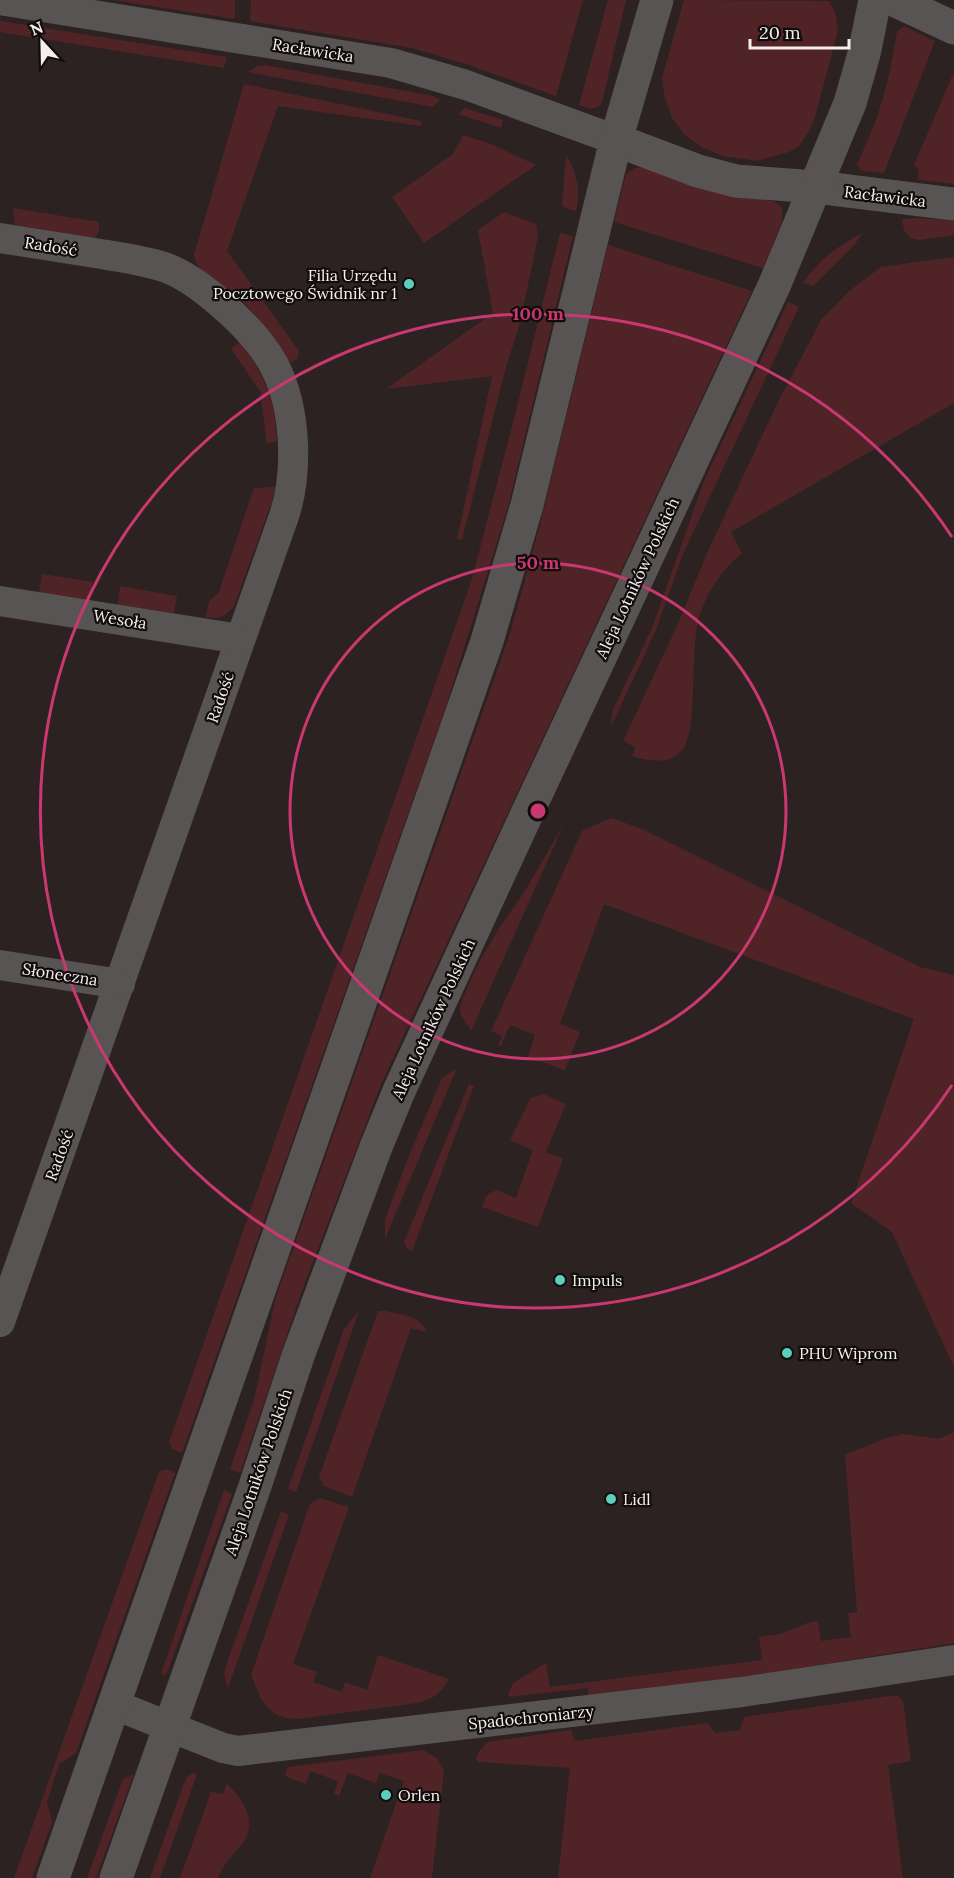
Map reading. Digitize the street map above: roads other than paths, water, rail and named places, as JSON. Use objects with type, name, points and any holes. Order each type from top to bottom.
[{"type":"street","name":"Racławicka","points":[[0,0],[391,63],[466,85],[718,177],[757,184],[816,187],[954,204]]},
{"type":"street","points":[[53,1878],[486,641],[527,505],[616,140],[657,0]]},
{"type":"street","name":"Aleja Lotników Polskich","points":[[116,1878],[324,1284],[395,1100],[774,286],[858,79],[875,0]]},
{"type":"street","points":[[894,0],[954,27]]},
{"type":"street","name":"Radość","points":[[0,238],[130,258],[168,268],[191,280],[232,313],[254,336],[277,369],[292,417],[292,484],[286,510],[0,1322]]},
{"type":"street","name":"Wesoła","points":[[0,601],[240,639]]},
{"type":"street","name":"Słoneczna","points":[[0,965],[120,984]]},
{"type":"street","name":"Spadochroniarzy","points":[[115,1705],[223,1748],[238,1750],[742,1692],[954,1660]]},
{"type":"place","name":"Filia Urzędu Pocztowego Świdnik nr 1","points":[[409,284]]},
{"type":"place","name":"Impuls","points":[[560,1280]]},
{"type":"place","name":"PHU Wiprom","points":[[787,1353]]},
{"type":"place","name":"Lidl","points":[[611,1499]]},
{"type":"place","name":"Orlen","points":[[386,1795]]}]
